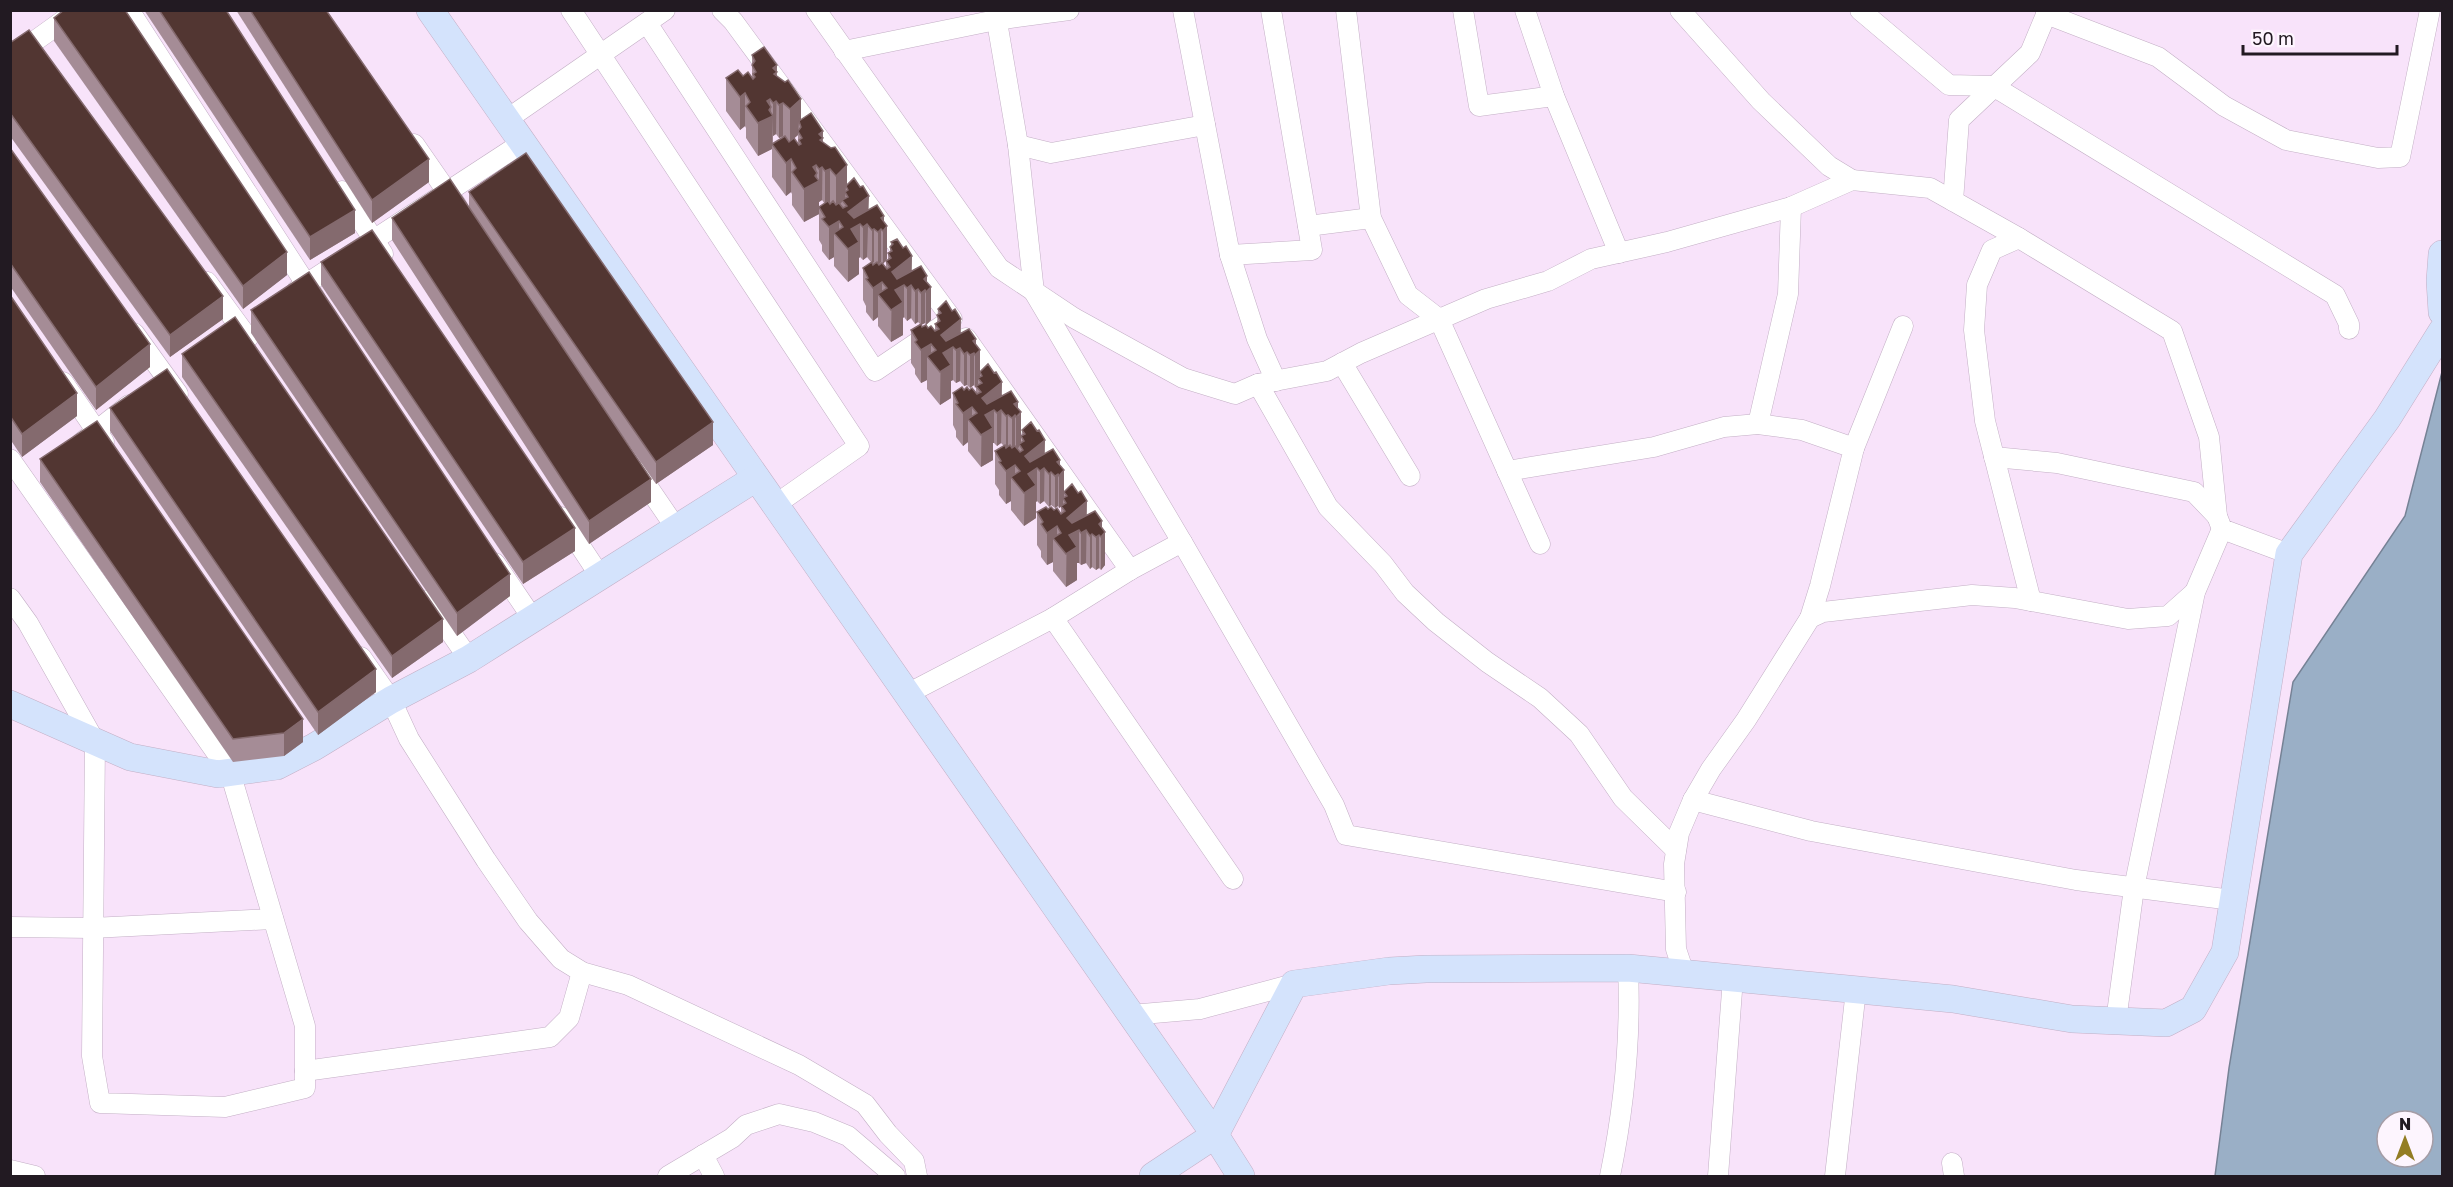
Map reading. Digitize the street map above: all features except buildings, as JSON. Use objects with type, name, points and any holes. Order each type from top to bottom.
[{"type":"street","points":[[46,62],[25,48],[78,10]]},
{"type":"street","points":[[129,10],[326,314]]},
{"type":"street","points":[[430,10],[1215,1135],[1241,1176]]},
{"type":"street","points":[[571,10],[859,446],[775,505]]},
{"type":"street","points":[[506,120],[665,10]]},
{"type":"street","points":[[722,10],[740,30],[952,319],[1130,570]]},
{"type":"street","points":[[816,10],[999,268],[1074,318],[1183,378],[1235,394],[1267,383],[1327,371],[1486,299],[1548,281],[1591,259],[1667,242],[1791,207],[1852,180]]},
{"type":"street","points":[[844,51],[995,15],[1069,10]]},
{"type":"street","points":[[1184,10],[1230,255],[1257,339],[1267,383],[1292,447],[1328,507],[1369,548],[1405,592],[1436,622],[1486,662],[1540,698],[1579,734],[1623,798],[1676,850]]},
{"type":"street","points":[[1230,255],[1312,250],[1271,10]]},
{"type":"street","points":[[1346,10],[1371,218],[1408,295],[1439,320],[1540,544]]},
{"type":"street","points":[[1463,10],[1479,106],[1554,96]]},
{"type":"street","points":[[1525,10],[1554,96],[1619,253]]},
{"type":"street","points":[[1680,10],[1761,101],[1829,166],[1852,180],[1930,188],[2019,238],[2172,331],[2209,437],[2219,522],[2195,592],[2134,888],[2116,1021]]},
{"type":"street","points":[[1860,10],[1949,85],[1993,86],[2336,295],[2349,329]]},
{"type":"street","points":[[1953,201],[1959,120],[2030,52],[2047,12],[2157,57],[2224,106],[2286,140],[2378,158],[2400,156],[2430,10]]},
{"type":"street","points":[[995,15],[1018,145],[1034,292],[1334,805],[1346,835],[1676,892]]},
{"type":"street","points":[[647,23],[875,371],[952,319]]},
{"type":"street","points":[[402,125],[467,221]]},
{"type":"street","points":[[1018,145],[1051,153],[1205,126]]},
{"type":"street","points":[[278,303],[522,142]]},
{"type":"street","points":[[334,180],[394,269]]},
{"type":"street","points":[[1758,424],[1788,294],[1791,207]]},
{"type":"street","points":[[1308,226],[1371,218]]},
{"type":"street","points":[[2019,238],[1992,250],[1977,285],[1974,330],[1985,421],[2031,601]]},
{"type":"street","points":[[2442,254],[2440,281],[2442,312]]},
{"type":"street","points":[[199,270],[261,356]]},
{"type":"street","points":[[222,339],[259,315]]},
{"type":"street","points":[[125,320],[186,405]]},
{"type":"street","points":[[1684,973],[1676,949],[1674,864],[1679,832],[1693,800],[1810,618],[1854,448],[1903,326]]},
{"type":"street","points":[[1131,1015],[1200,1009],[1294,984],[1389,971],[1426,969],[1628,968],[1953,999],[2072,1019],[2166,1023],[2193,1009],[2225,952],[2289,554],[2387,419],[2442,331]]},
{"type":"street","points":[[1342,363],[1410,476]]},
{"type":"street","points":[[51,364],[118,461]]},
{"type":"street","points":[[62,457],[184,364]]},
{"type":"street","points":[[1507,471],[1654,447],[1724,427],[1758,424],[1802,430],[1854,448]]},
{"type":"street","points":[[1994,457],[2057,463],[2194,492],[2219,522],[2289,554]]},
{"type":"street","points":[[10,459],[19,487],[230,772],[305,1026],[305,1088],[225,1107],[100,1103],[92,1056],[95,742],[28,623],[10,598]]},
{"type":"street","points":[[629,459],[676,528]]},
{"type":"street","points":[[19,487],[44,469]]},
{"type":"street","points":[[10,704],[130,757],[218,774],[277,766],[308,737],[392,700],[469,659],[756,478]]},
{"type":"street","points":[[553,506],[600,576]]},
{"type":"street","points":[[907,694],[1053,618],[1130,570],[1182,542]]},
{"type":"street","points":[[486,550],[533,619]]},
{"type":"street","points":[[415,581],[469,659]]},
{"type":"street","points":[[1810,618],[1823,612],[1972,595],[2015,598],[2128,620],[2168,616],[2195,592]]},
{"type":"street","points":[[1053,618],[1233,879]]},
{"type":"street","points":[[350,641],[392,700],[409,739],[492,869],[528,921],[561,959],[582,972],[628,985],[799,1065],[865,1104],[888,1134],[914,1161],[917,1176]]},
{"type":"street","points":[[1693,800],[1811,831],[2076,880],[2232,900]]},
{"type":"street","points":[[10,927],[92,928],[273,919]]},
{"type":"street","points":[[1610,1176],[1616,1147],[1630,1020],[1628,968]]},
{"type":"street","points":[[305,1071],[550,1037],[569,1018],[582,972]]},
{"type":"street","points":[[1718,1176],[1733,978]]},
{"type":"street","points":[[1153,1176],[1215,1135],[1294,984]]},
{"type":"street","points":[[1835,1176],[1856,990]]},
{"type":"street","points":[[668,1176],[732,1138],[746,1125],[779,1114],[814,1122],[848,1136],[895,1176]]},
{"type":"street","points":[[703,1155],[714,1176]]},
{"type":"street","points":[[10,1170],[35,1176]]},
{"type":"water","points":[[2442,372],[2442,1176],[2215,1176],[2229,1068],[2293,682],[2405,516]]}]
